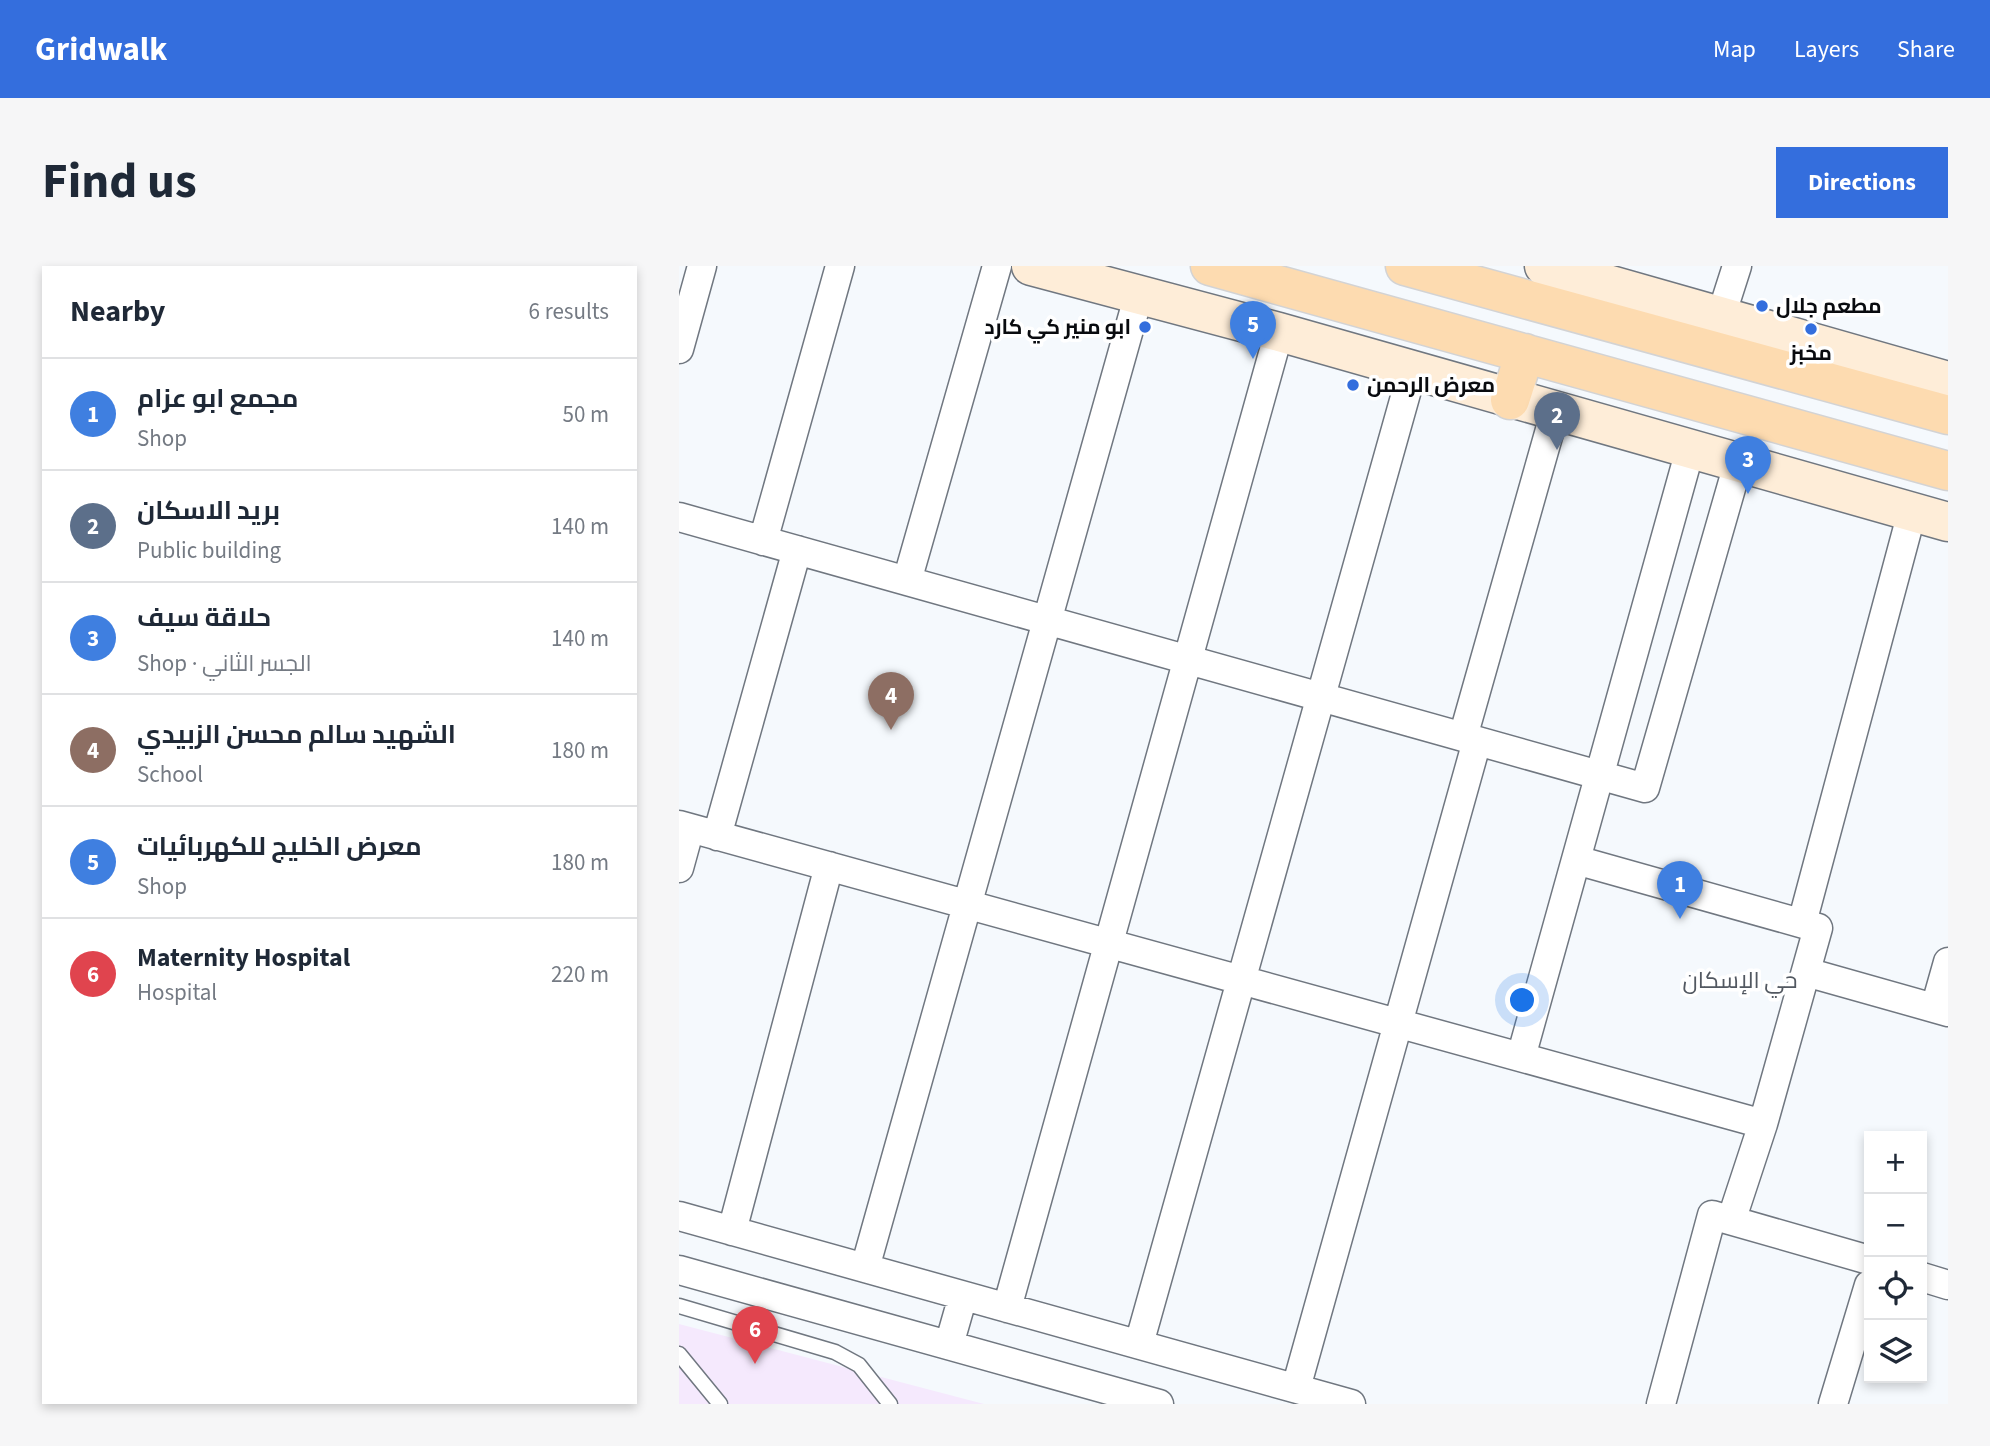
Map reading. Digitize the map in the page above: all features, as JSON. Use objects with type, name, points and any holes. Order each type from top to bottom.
[{"type":"main road","points":[[1210,266],[1942,470]]},
{"type":"main road","points":[[1405,266],[1513,281],[1948,415]]},
{"type":"main road","points":[[1510,400],[1525,353]]},
{"type":"street","points":[[679,349],[702,266]]},
{"type":"street","points":[[763,541],[840,266]]},
{"type":"street","points":[[907,581],[997,266]]},
{"type":"street","points":[[1031,266],[1279,332],[1510,400],[1948,522]]},
{"type":"street","points":[[1544,266],[1948,381]]},
{"type":"street","points":[[1721,316],[1737,266]]},
{"type":"street","points":[[865,1268],[1139,294]]},
{"type":"street","points":[[1007,1308],[1279,332]]},
{"type":"street","points":[[1139,1344],[1412,372]]},
{"type":"street","points":[[1296,1388],[1399,1023],[1555,412]]},
{"type":"street","points":[[1521,1057],[1690,450]]},
{"type":"street","points":[[679,517],[1645,788],[1738,464]]},
{"type":"street","points":[[1802,923],[1912,512]]},
{"type":"street","points":[[717,836],[797,550]]},
{"type":"street","points":[[679,868],[684,827],[1763,1124]]},
{"type":"street","points":[[1576,860],[1818,928],[1763,1124],[1734,1212],[1735,1219]]},
{"type":"street","points":[[732,1231],[829,866]]},
{"type":"street","points":[[1806,972],[1941,1010],[1948,962]]},
{"type":"street","points":[[1661,1404],[1710,1217],[1716,1214],[1735,1219],[1751,1227],[1864,1259]]},
{"type":"street","points":[[679,1216],[1351,1404]]},
{"type":"street","points":[[679,1270],[1159,1404]]},
{"type":"street","points":[[1927,1278],[1948,1285]]},
{"type":"street","points":[[949,1345],[963,1296]]},
{"type":"street","points":[[1833,1404],[1864,1302]]},
{"type":"lane","points":[[679,1306],[835,1352],[859,1365],[890,1404]]},
{"type":"lane","points":[[679,1354],[720,1404]]},
{"type":"shaded area","points":[[679,1324],[984,1404],[679,1404]]},
{"type":"place","name":"مطعم جلال","points":[[1762,306]]},
{"type":"place","name":"ابو منير كي كارد","points":[[1145,327]]},
{"type":"place","name":"مخبز","points":[[1811,329]]},
{"type":"place","name":"معرض الخليج للكهربائيات","points":[[1253,359]]},
{"type":"place","name":"معرض الرحمن","points":[[1353,385]]},
{"type":"place","name":"بريد الاسكان","points":[[1557,450]]},
{"type":"place","name":"حلاقة سيف","points":[[1748,494]]},
{"type":"place","name":"الشهيد سالم محسن الزبيدي","points":[[891,730]]},
{"type":"place","name":"مجمع ابو عزام","points":[[1680,919]]},
{"type":"place","name":"Maternity Hospital","points":[[755,1364]]},
{"type":"district","name":"حي الإسكان","points":[[1740,980]]}]
